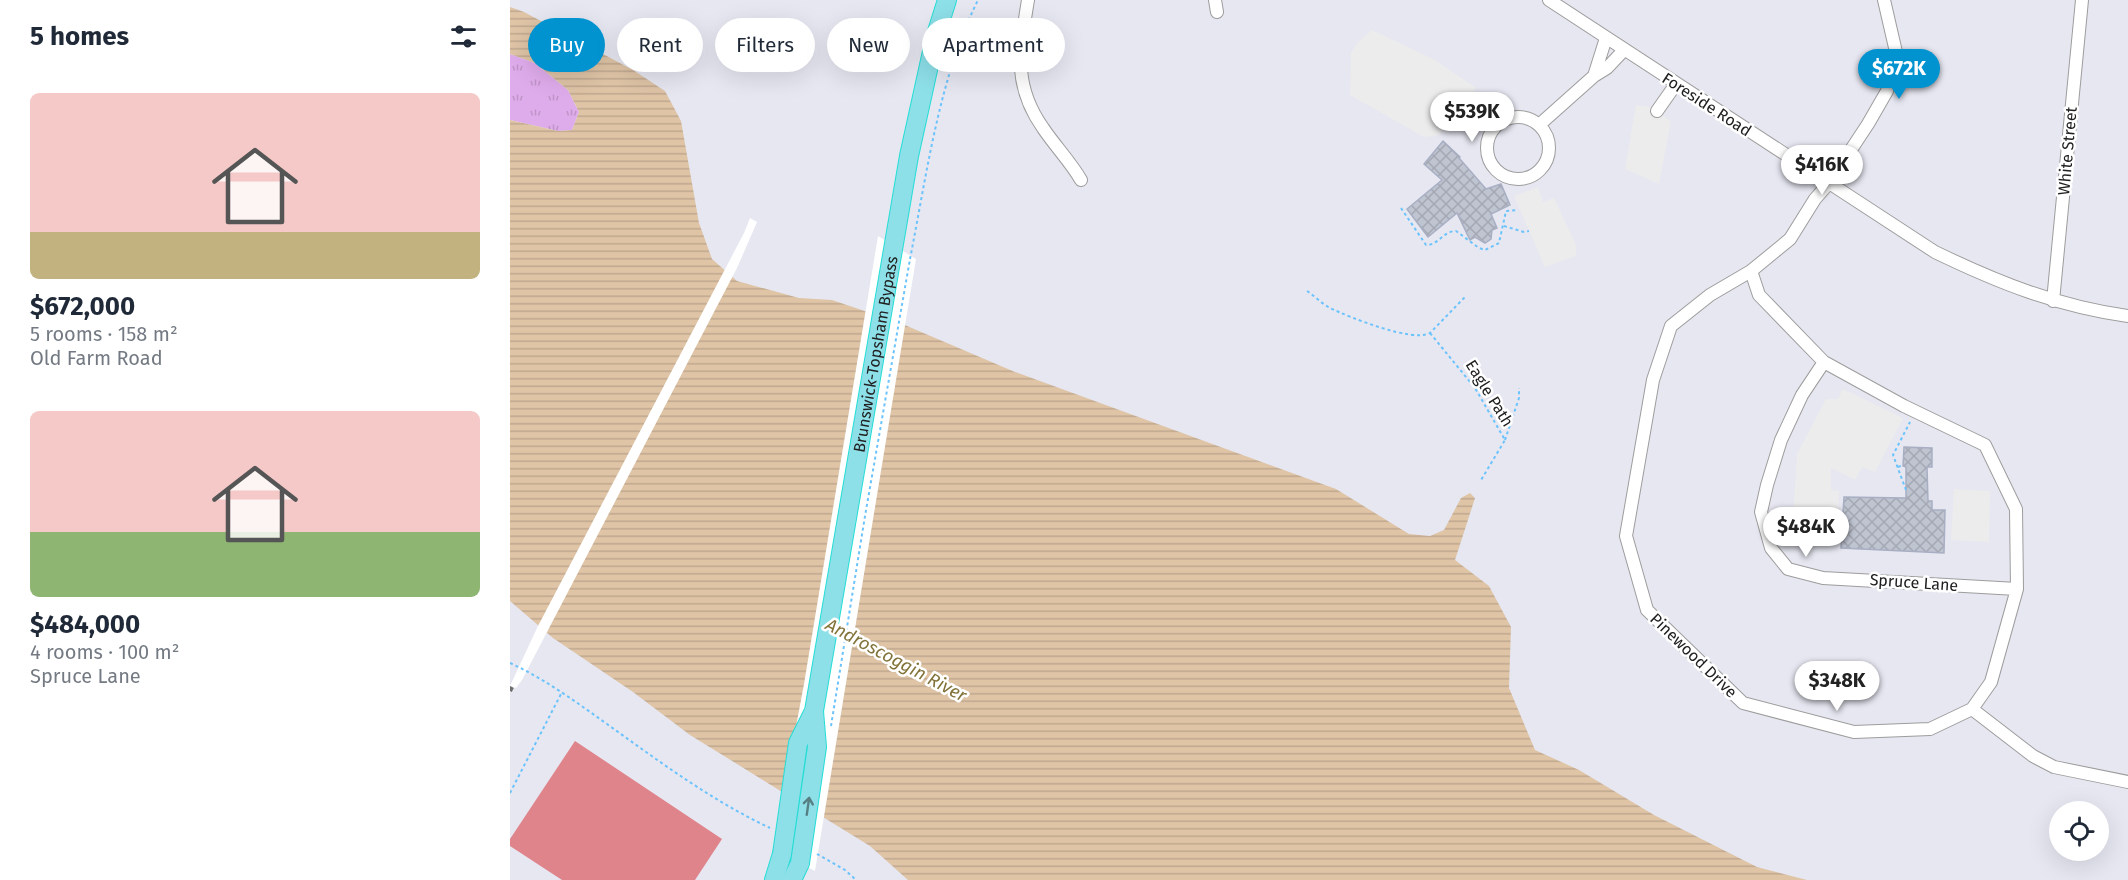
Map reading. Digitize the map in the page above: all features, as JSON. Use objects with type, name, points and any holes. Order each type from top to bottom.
[{"type":"highway","name":"Brunswick-Topsham Bypass","points":[[814,711],[912,146],[935,38],[946,0]]},
{"type":"highway","points":[[776,880],[782,854],[798,742],[814,711]]},
{"type":"highway","points":[[792,880],[803,864],[817,747],[814,711]]},
{"type":"street","points":[[1028,0],[1021,47],[1020,75],[1023,92],[1042,128],[1072,165],[1081,180]]},
{"type":"street","name":"Foreside Road","points":[[1549,0],[1935,252],[1995,280],[2053,301],[2128,316]]},
{"type":"street","name":"Pinewood Drive","points":[[1751,271],[1759,296],[1824,362],[1985,445],[2016,509],[2017,590],[1991,682],[1972,709],[1930,729],[1854,732],[1743,703],[1647,610],[1626,536],[1653,380],[1671,326],[1710,295],[1751,271],[1790,239],[1868,124],[1887,91],[1896,52],[1884,0]]},
{"type":"street","name":"White Street","points":[[2053,301],[2082,0]]},
{"type":"street","points":[[1594,76],[1606,38]]},
{"type":"street","points":[[1539,126],[1594,76],[1608,69],[1624,50]]},
{"type":"street","points":[[1657,111],[1676,84]]},
{"type":"street","points":[[1464,103],[1496,126]]},
{"type":"street","points":[[1513,117],[1531,120],[1539,126],[1548,142],[1549,152],[1546,161],[1534,175],[1515,179],[1496,171],[1490,163],[1487,143],[1496,126],[1513,117]]},
{"type":"street","name":"Spruce Lane","points":[[1824,362],[1802,395],[1781,440],[1761,512],[1771,548],[1788,569],[1823,578],[2017,590]]},
{"type":"street","points":[[1972,709],[2033,756],[2054,767],[2128,782]]},
{"type":"path","points":[[831,726],[910,259],[944,94],[962,33],[978,0]]},
{"type":"path","points":[[1401,208],[1426,245],[1435,243],[1447,232],[1456,231],[1479,249],[1491,249],[1499,243],[1506,211],[1517,210]]},
{"type":"path","points":[[1504,226],[1524,232],[1529,231]]},
{"type":"path","points":[[1307,291],[1329,307],[1368,324],[1414,336],[1425,336],[1430,333],[1465,297]]},
{"type":"path","name":"Eagle Path","points":[[1430,333],[1475,388],[1504,440]]},
{"type":"path","name":"Eagle Path","points":[[1481,480],[1504,440],[1519,398],[1519,388]]},
{"type":"path","points":[[1906,490],[1893,455],[1910,406]]},
{"type":"path","points":[[1898,467],[1904,465]]},
{"type":"path","points":[[510,663],[533,673],[562,692],[683,778],[740,814],[770,828]]},
{"type":"path","points":[[510,793],[562,692]]},
{"type":"path","points":[[803,864],[844,870],[856,880]]},
{"type":"green space","points":[[510,54],[528,60],[528,72],[546,72],[568,90],[579,112],[572,130],[558,131],[510,120]]},
{"type":"shaded area","points":[[1372,30],[1435,60],[1476,88],[1439,135],[1424,137],[1350,95],[1351,53],[1357,43]]},
{"type":"shaded area","points":[[1636,105],[1650,107],[1671,121],[1659,184],[1625,169]]},
{"type":"shaded area","points":[[1538,187],[1543,202],[1554,198],[1576,245],[1576,256],[1545,267],[1514,196]]},
{"type":"shaded area","points":[[1843,389],[1903,418],[1875,472],[1862,467],[1855,480],[1831,468],[1831,490],[1839,491],[1838,534],[1792,533],[1797,454],[1826,399],[1838,399]]},
{"type":"shaded area","points":[[1954,489],[1990,491],[1989,542],[1951,540]]},
{"type":"shaded area","points":[[575,741],[722,839],[695,880],[562,880],[510,846],[510,839]]},
{"type":"water","points":[[510,7],[535,18],[528,18],[528,60],[510,54]]},
{"type":"water","name":"Androscoggin River","points":[[605,55],[617,61],[617,72],[636,72],[665,91],[681,121],[699,223],[712,259],[737,281],[799,298],[832,300],[900,323],[1015,372],[1336,489],[1409,534],[1430,536],[1444,530],[1461,498],[1470,493],[1475,498],[1455,560],[1489,586],[1511,627],[1509,688],[1535,750],[1579,770],[1654,815],[1757,867],[1807,880],[908,880],[870,846],[690,735],[633,692],[553,638],[510,601],[510,120],[558,131],[572,130],[579,112],[568,90],[546,72],[605,72]]},
{"type":"pier","points":[[750,218],[757,222],[737,268],[522,680],[516,688],[510,686],[538,626]]},
{"type":"pier","points":[[878,236],[916,259],[815,871],[773,849],[804,684]]},
{"type":"building","points":[[1443,141],[1460,157],[1486,189],[1501,184],[1510,205],[1491,214],[1497,228],[1492,230],[1491,239],[1485,243],[1475,237],[1470,240],[1457,213],[1428,237],[1407,209],[1442,180],[1424,164]]},
{"type":"building","points":[[1904,447],[1932,448],[1932,467],[1927,467],[1928,501],[1932,501],[1932,510],[1945,510],[1944,553],[1841,548],[1844,497],[1906,498]]},
{"type":"railway","points":[[510,691],[512,687]]}]
